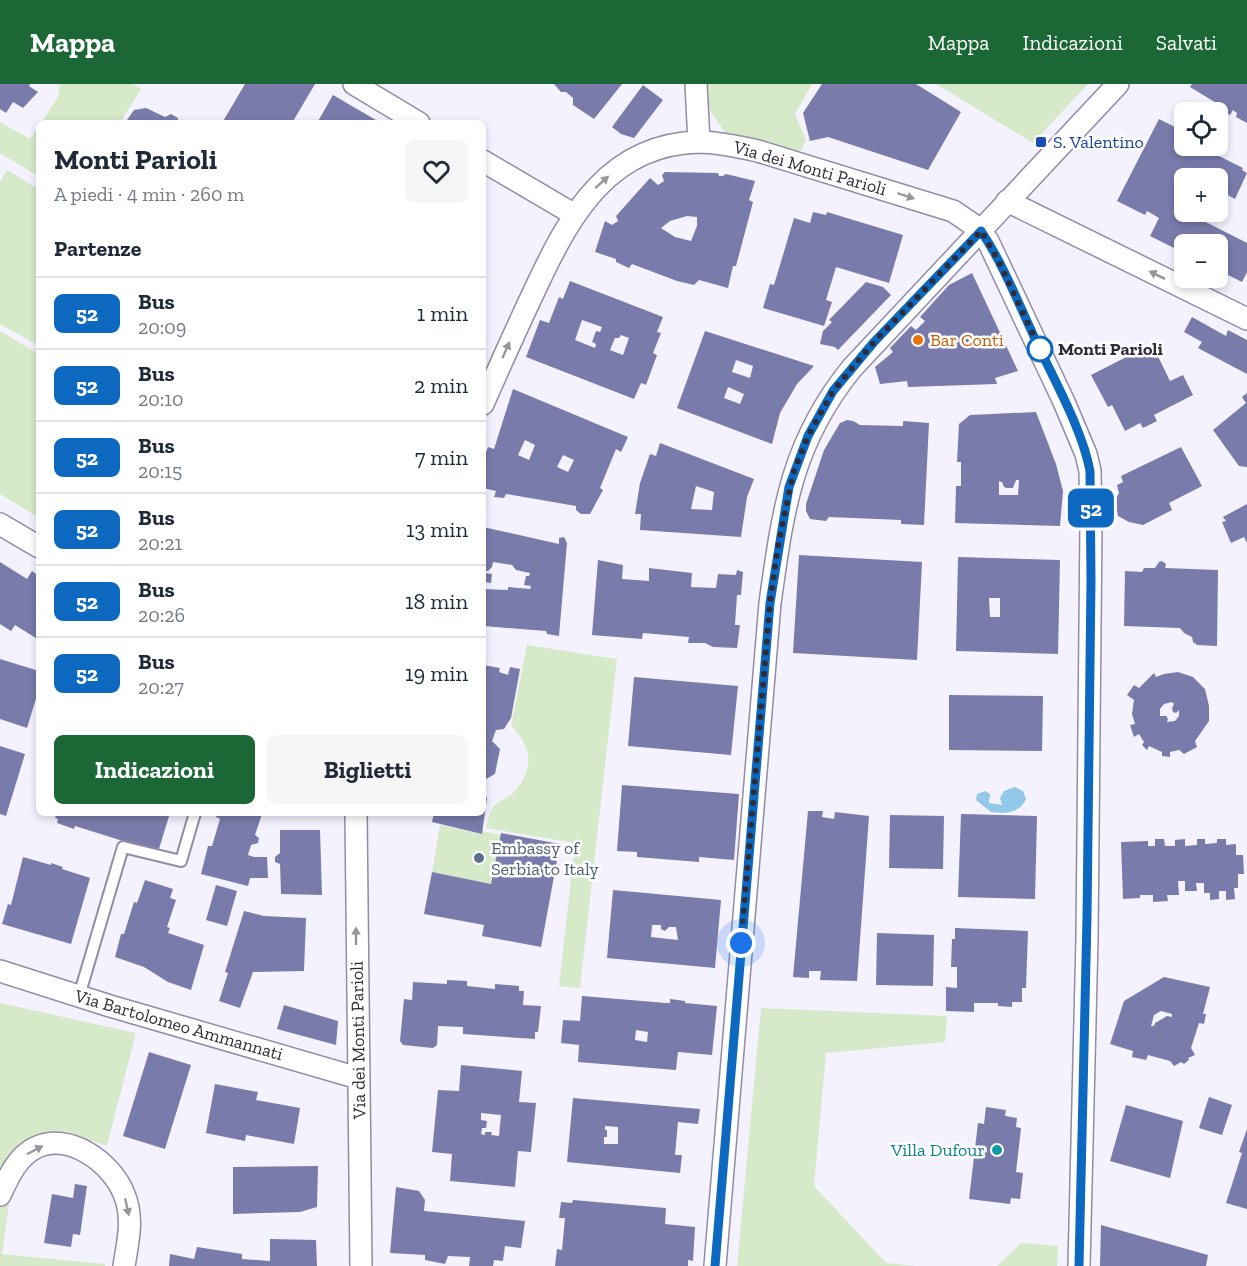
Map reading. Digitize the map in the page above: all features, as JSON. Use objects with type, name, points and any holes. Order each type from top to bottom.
[{"type":"street","points":[[354,84],[413,120]]},
{"type":"street","points":[[715,1266],[770,603],[789,487],[808,436],[833,391],[874,342],[1118,84]]},
{"type":"street","points":[[692,87],[699,142]]},
{"type":"street","name":"Via dei Monti Parioli","points":[[486,395],[550,258],[575,215],[598,185],[629,163],[661,148],[699,142],[758,151],[953,211],[981,231]]},
{"type":"street","points":[[486,163],[575,215]]},
{"type":"street","points":[[1007,201],[1247,320]]},
{"type":"street","points":[[981,231],[997,258],[1073,421],[1090,471],[1087,917],[1079,1266]]},
{"type":"street","points":[[0,524],[36,545]]},
{"type":"street","name":"Via dei Monti Parioli","points":[[356,816],[361,1266]]},
{"type":"street","name":"Via Bartolomeo Ammannati","points":[[0,971],[358,1078]]},
{"type":"street","points":[[0,1195],[20,1160],[36,1148],[56,1144],[90,1154],[113,1174],[124,1193],[130,1235],[124,1266]]},
{"type":"lane","points":[[79,996],[123,847],[181,861],[194,816]]},
{"type":"green space","points":[[60,84],[133,84],[141,89],[122,120],[43,120],[58,97]]},
{"type":"green space","points":[[705,84],[812,84],[795,114],[806,140],[798,155],[729,138],[704,102]]},
{"type":"green space","points":[[936,84],[1088,84],[1033,143]]},
{"type":"green space","points":[[0,122],[30,139],[36,131],[36,175],[0,153]]},
{"type":"green space","points":[[7,170],[36,187],[36,344],[0,324],[0,182]]},
{"type":"green space","points":[[0,331],[36,352],[36,516],[0,494]]},
{"type":"green space","points":[[527,645],[617,659],[580,988],[559,986],[575,843],[486,828],[493,808],[514,792],[521,783],[528,766],[527,750],[511,725]]},
{"type":"green space","points":[[440,825],[481,834],[482,831],[501,835],[491,884],[432,872]]},
{"type":"green space","points":[[0,1003],[136,1033],[107,1146],[65,1131],[26,1142],[12,1183],[2,1254],[105,1264],[105,1266],[0,1266]]},
{"type":"green space","points":[[761,1008],[947,1016],[945,1042],[826,1053],[814,1186],[886,1263],[916,1266],[737,1266]]},
{"type":"green space","points":[[1021,1243],[1058,1246],[1057,1266],[997,1266]]},
{"type":"water","points":[[1015,787],[1023,791],[1026,799],[1012,812],[991,812],[976,800],[977,794],[985,791],[990,794],[989,803],[1002,805],[1000,798],[1004,791]]},
{"type":"building","points":[[0,84],[30,84],[29,86],[38,92],[23,108],[13,102],[6,113],[0,109]]},
{"type":"building","points":[[245,84],[315,84],[294,120],[224,120]]},
{"type":"building","points":[[554,84],[622,84],[594,119],[573,105],[573,98],[566,92],[561,92]]},
{"type":"building","points":[[822,84],[916,84],[961,112],[928,170],[828,137],[810,141],[803,113]]},
{"type":"building","points":[[1192,84],[1247,84],[1247,123],[1236,117],[1237,113],[1233,110],[1230,115],[1228,114],[1228,102],[1215,102],[1190,87]]},
{"type":"building","points":[[643,85],[663,100],[634,138],[621,134],[612,127]]},
{"type":"building","points":[[333,95],[376,120],[319,120]]},
{"type":"building","points":[[146,108],[165,117],[171,114],[178,120],[127,120],[134,110]]},
{"type":"building","points":[[1159,119],[1174,126],[1174,156],[1219,156],[1243,168],[1242,170],[1247,173],[1235,199],[1228,195],[1228,168],[1174,168],[1174,222],[1206,222],[1247,243],[1247,272],[1242,282],[1228,275],[1228,234],[1174,234],[1174,248],[1150,236],[1159,218],[1147,211],[1145,215],[1117,201]]},
{"type":"building","points":[[665,172],[718,173],[719,176],[726,174],[755,181],[749,200],[753,202],[728,288],[699,280],[694,285],[677,281],[632,264],[629,268],[616,262],[616,259],[595,252],[605,221],[612,225],[618,221],[616,216],[650,178],[658,185],[664,181],[662,175]],"holes":[[[687,216],[697,217],[697,226],[691,241],[675,237],[661,228],[670,221]]]},
{"type":"building","points":[[813,212],[826,215],[827,212],[903,235],[889,283],[836,267],[826,300],[832,302],[824,326],[763,308],[770,284],[774,285],[794,218],[810,223]]},
{"type":"building","points":[[972,273],[1018,371],[995,378],[997,384],[908,387],[907,381],[880,384],[875,367],[893,352],[890,348],[911,326],[916,330],[925,321],[920,317],[949,285]]},
{"type":"building","points":[[570,281],[663,317],[657,332],[661,333],[653,353],[657,355],[646,385],[641,383],[634,399],[526,357],[540,320],[549,323],[559,297],[563,299]],"holes":[[[582,320],[602,327],[600,332],[596,331],[592,342],[596,344],[595,348],[575,340]],[[621,335],[629,338],[623,355],[610,350],[615,338]]]},
{"type":"building","points":[[866,282],[883,287],[891,295],[838,350],[835,347],[820,344],[823,331],[832,322],[829,320]]},
{"type":"building","points":[[1192,317],[1226,336],[1228,330],[1247,340],[1247,374],[1198,348],[1202,342],[1184,332]]},
{"type":"building","points":[[705,331],[814,366],[797,384],[780,413],[772,444],[677,408]],"holes":[[[736,360],[753,366],[750,378],[732,372]],[[728,387],[744,394],[740,404],[724,398]]]},
{"type":"building","points":[[1152,344],[1170,381],[1183,375],[1193,395],[1154,415],[1157,421],[1143,428],[1140,423],[1125,431],[1112,405],[1108,407],[1091,375]]},
{"type":"building","points":[[513,389],[628,437],[621,452],[616,449],[600,488],[603,490],[590,514],[581,514],[576,510],[576,506],[506,494],[504,498],[494,497],[496,491],[486,489],[488,447],[494,449]],"holes":[[[525,440],[535,445],[529,460],[518,455]],[[563,455],[574,460],[568,472],[557,467]]]},
{"type":"building","points":[[1247,393],[1246,467],[1239,466],[1213,430],[1246,403],[1242,397]]},
{"type":"building","points":[[1036,412],[1056,464],[1063,491],[1060,526],[955,523],[956,486],[961,486],[961,462],[957,462],[959,424],[970,415]],"holes":[[[1016,480],[1019,480],[1018,495],[999,495],[999,481],[1004,487],[1013,488]]]},
{"type":"building","points":[[847,420],[860,425],[903,426],[903,421],[929,423],[924,525],[901,524],[901,520],[829,517],[826,521],[810,519],[806,511],[806,504],[824,450],[840,423]]},
{"type":"building","points":[[660,443],[754,479],[747,497],[741,537],[640,530],[641,514],[635,514],[640,483],[650,454],[656,456]],"holes":[[[696,486],[714,492],[712,510],[691,509]]]},
{"type":"building","points":[[1181,447],[1202,486],[1169,503],[1172,510],[1143,525],[1129,522],[1118,516],[1115,500],[1119,493],[1117,485],[1123,482],[1121,476]]},
{"type":"building","points":[[1247,504],[1247,543],[1244,537],[1231,543],[1222,522],[1226,521],[1223,517]]},
{"type":"building","points":[[486,528],[559,544],[559,538],[564,537],[567,543],[559,636],[547,634],[546,631],[486,626],[486,589],[508,590],[508,587],[530,589],[531,586],[524,585],[526,576],[530,573],[516,570],[512,565],[493,562],[486,571]]},
{"type":"building","points":[[799,555],[922,562],[917,660],[793,653]]},
{"type":"building","points":[[958,557],[1060,560],[1058,654],[956,651]],"holes":[[[989,598],[1000,598],[1000,617],[990,617]]]},
{"type":"building","points":[[598,560],[623,565],[622,579],[649,581],[649,568],[692,573],[691,587],[716,588],[718,574],[736,575],[737,570],[743,572],[741,595],[737,595],[735,625],[740,625],[737,648],[688,643],[689,637],[643,633],[642,639],[592,635]]},
{"type":"building","points":[[1162,561],[1166,564],[1165,568],[1218,570],[1217,646],[1197,645],[1193,642],[1192,637],[1180,628],[1124,626],[1125,571],[1142,572],[1144,568],[1155,568]]},
{"type":"building","points":[[0,562],[27,579],[32,571],[36,574],[36,638],[15,625],[11,631],[0,624]]},
{"type":"building","points":[[486,573],[492,574],[491,583],[486,582]]},
{"type":"building","points":[[0,659],[36,670],[36,699],[27,728],[0,719]]},
{"type":"building","points":[[486,666],[500,668],[499,672],[508,675],[510,667],[520,669],[511,718],[504,729],[496,730],[492,741],[500,749],[495,774],[486,779]]},
{"type":"building","points":[[1178,672],[1193,677],[1205,689],[1209,706],[1209,721],[1195,741],[1197,747],[1184,754],[1179,750],[1170,752],[1170,757],[1162,756],[1162,752],[1149,746],[1147,750],[1142,745],[1144,742],[1139,734],[1134,737],[1130,725],[1135,724],[1132,714],[1134,700],[1127,695],[1134,685],[1139,688],[1154,673],[1156,677]],"holes":[[[1172,702],[1173,712],[1176,713],[1179,710],[1179,716],[1175,721],[1167,722],[1166,716],[1160,716],[1160,709],[1164,704]]]},
{"type":"building","points":[[634,677],[738,686],[731,755],[628,746]]},
{"type":"building","points":[[949,695],[1043,696],[1042,751],[949,750]]},
{"type":"building","points":[[0,746],[25,754],[6,816],[0,814]]},
{"type":"building","points":[[622,785],[739,794],[734,860],[699,857],[699,862],[637,857],[637,852],[617,851]]},
{"type":"building","points":[[808,811],[823,811],[822,817],[834,819],[835,812],[869,816],[857,981],[820,980],[821,971],[809,971],[809,978],[793,977]]},
{"type":"building","points":[[961,814],[1037,816],[1035,899],[958,897]]},
{"type":"building","points":[[890,815],[944,816],[943,869],[889,868]]},
{"type":"building","points":[[56,816],[169,816],[158,852],[75,826],[74,829],[57,823],[58,819],[55,818]]},
{"type":"building","points":[[261,816],[255,835],[259,838],[258,843],[251,845],[248,855],[267,857],[268,878],[250,878],[248,886],[201,874],[208,846],[212,846],[220,819],[216,817]]},
{"type":"building","points":[[433,816],[484,816],[482,834],[432,822]]},
{"type":"building","points":[[280,830],[320,830],[322,895],[281,894],[280,864],[275,862],[275,857],[280,853]]},
{"type":"building","points":[[501,833],[560,844],[541,947],[482,936],[484,925],[424,914],[432,872],[491,884]]},
{"type":"building","points":[[1155,839],[1164,839],[1165,846],[1175,846],[1175,840],[1185,839],[1185,846],[1197,845],[1197,839],[1205,839],[1205,844],[1217,843],[1217,839],[1226,839],[1226,845],[1236,844],[1236,855],[1243,855],[1244,874],[1238,874],[1238,888],[1234,888],[1235,899],[1226,900],[1226,891],[1219,891],[1219,899],[1210,900],[1210,893],[1204,893],[1204,883],[1196,883],[1197,891],[1185,891],[1185,881],[1178,881],[1179,895],[1167,895],[1168,901],[1153,902],[1153,895],[1123,899],[1121,842],[1148,841],[1148,846],[1155,846]]},
{"type":"building","points":[[23,857],[51,865],[51,863],[90,878],[71,944],[2,924],[8,904],[11,905]]},
{"type":"building","points":[[145,880],[173,889],[170,898],[176,900],[167,927],[170,928],[168,933],[204,945],[191,990],[168,982],[144,967],[115,957],[121,934],[124,934],[134,902],[137,903]]},
{"type":"building","points":[[216,885],[237,891],[227,926],[206,920]]},
{"type":"building","points":[[613,890],[721,900],[715,968],[607,958]],"holes":[[[652,925],[661,925],[661,929],[665,931],[669,927],[676,927],[678,940],[651,937]]]},
{"type":"building","points":[[244,911],[264,916],[306,918],[304,971],[253,972],[240,1008],[219,1001],[228,973],[225,972]]},
{"type":"building","points":[[955,928],[1028,931],[1026,988],[1022,988],[1022,1002],[1012,1002],[1012,1007],[998,1006],[998,1003],[974,1003],[974,1012],[946,1011],[946,987],[957,988],[957,967],[951,967],[952,939],[955,939]]},
{"type":"building","points":[[877,933],[934,935],[933,986],[876,985]]},
{"type":"building","points":[[1164,977],[1210,987],[1203,1014],[1206,1014],[1204,1024],[1199,1023],[1191,1048],[1195,1055],[1188,1058],[1189,1060],[1184,1064],[1181,1062],[1174,1066],[1170,1061],[1148,1055],[1146,1060],[1132,1057],[1133,1051],[1110,1044],[1124,1001]],"holes":[[[1161,1011],[1172,1014],[1172,1017],[1167,1016],[1151,1026],[1154,1015]]]},
{"type":"building","points":[[447,980],[467,981],[467,986],[495,989],[495,984],[519,986],[519,991],[524,991],[523,1005],[541,1006],[535,1039],[463,1034],[463,1027],[438,1026],[437,1045],[433,1048],[403,1045],[400,1041],[404,999],[412,1000],[413,982],[447,984]]},
{"type":"building","points":[[582,996],[666,1003],[670,1003],[670,999],[717,1006],[712,1055],[678,1052],[676,1070],[578,1062],[579,1045],[561,1043],[563,1020],[580,1021]],"holes":[[[636,1030],[648,1032],[647,1042],[635,1040]]]},
{"type":"building","points":[[284,1005],[338,1021],[336,1045],[277,1029]]},
{"type":"building","points":[[149,1052],[191,1065],[165,1149],[123,1136]]},
{"type":"building","points":[[461,1065],[522,1071],[519,1102],[536,1103],[531,1152],[518,1151],[515,1187],[450,1181],[452,1154],[432,1152],[438,1090],[459,1091]],"holes":[[[481,1113],[501,1115],[499,1136],[491,1135],[492,1132],[481,1134],[482,1128],[486,1128],[487,1121],[481,1120]]]},
{"type":"building","points":[[215,1084],[258,1092],[256,1100],[300,1108],[294,1144],[246,1135],[245,1141],[206,1133]]},
{"type":"building","points":[[1209,1097],[1232,1105],[1222,1135],[1199,1128]]},
{"type":"building","points":[[573,1098],[700,1109],[698,1124],[678,1122],[675,1155],[682,1155],[680,1173],[567,1162]],"holes":[[[605,1126],[618,1127],[618,1144],[604,1144],[604,1137],[607,1137]]]},
{"type":"building","points":[[1126,1105],[1183,1121],[1170,1178],[1110,1161]]},
{"type":"building","name":"Villa Dufour","points":[[986,1107],[1006,1110],[1005,1116],[1017,1118],[1016,1127],[1021,1128],[1016,1172],[1023,1173],[1020,1199],[1011,1198],[1010,1204],[969,1199],[978,1123],[984,1124]]},
{"type":"building","points":[[1247,1129],[1247,1209],[1226,1203]]},
{"type":"building","points":[[318,1166],[317,1207],[300,1212],[233,1214],[233,1167]]},
{"type":"building","points":[[75,1184],[87,1186],[80,1235],[73,1234],[71,1247],[44,1243],[52,1194],[73,1198]]},
{"type":"building","points":[[396,1187],[419,1191],[425,1200],[424,1211],[525,1221],[521,1248],[505,1246],[503,1261],[494,1260],[493,1266],[469,1266],[470,1257],[448,1256],[445,1264],[425,1260],[425,1255],[390,1253]]},
{"type":"building","points":[[573,1200],[666,1208],[665,1224],[695,1227],[693,1261],[688,1260],[688,1266],[555,1266],[557,1249],[562,1250],[565,1218],[559,1218],[561,1202],[572,1203]]},
{"type":"building","points":[[1101,1225],[1208,1255],[1206,1266],[1100,1266]]},
{"type":"building","points":[[270,1239],[316,1240],[317,1266],[169,1266],[170,1254],[194,1259],[197,1247],[242,1254],[242,1259],[270,1261]]},
{"type":"bus line","name":"52","points":[[715,1266],[770,603],[789,487],[808,436],[833,391],[874,342],[981,231],[997,258],[1073,421],[1090,471],[1087,917],[1079,1266]]},
{"type":"place","name":"S. Valentino","points":[[1041,142]]},
{"type":"place","name":"Bar Conti","points":[[918,340]]},
{"type":"place","name":"Monti Parioli","points":[[1040,349]]},
{"type":"place","name":"Embassy of Serbia to Italy","points":[[479,858]]},
{"type":"place","name":"Villa Dufour","points":[[997,1150]]},
{"type":"route","points":[[741,943],[770,603],[789,487],[808,436],[833,391],[852,368],[874,342],[981,231],[997,258],[1040,349]]}]
